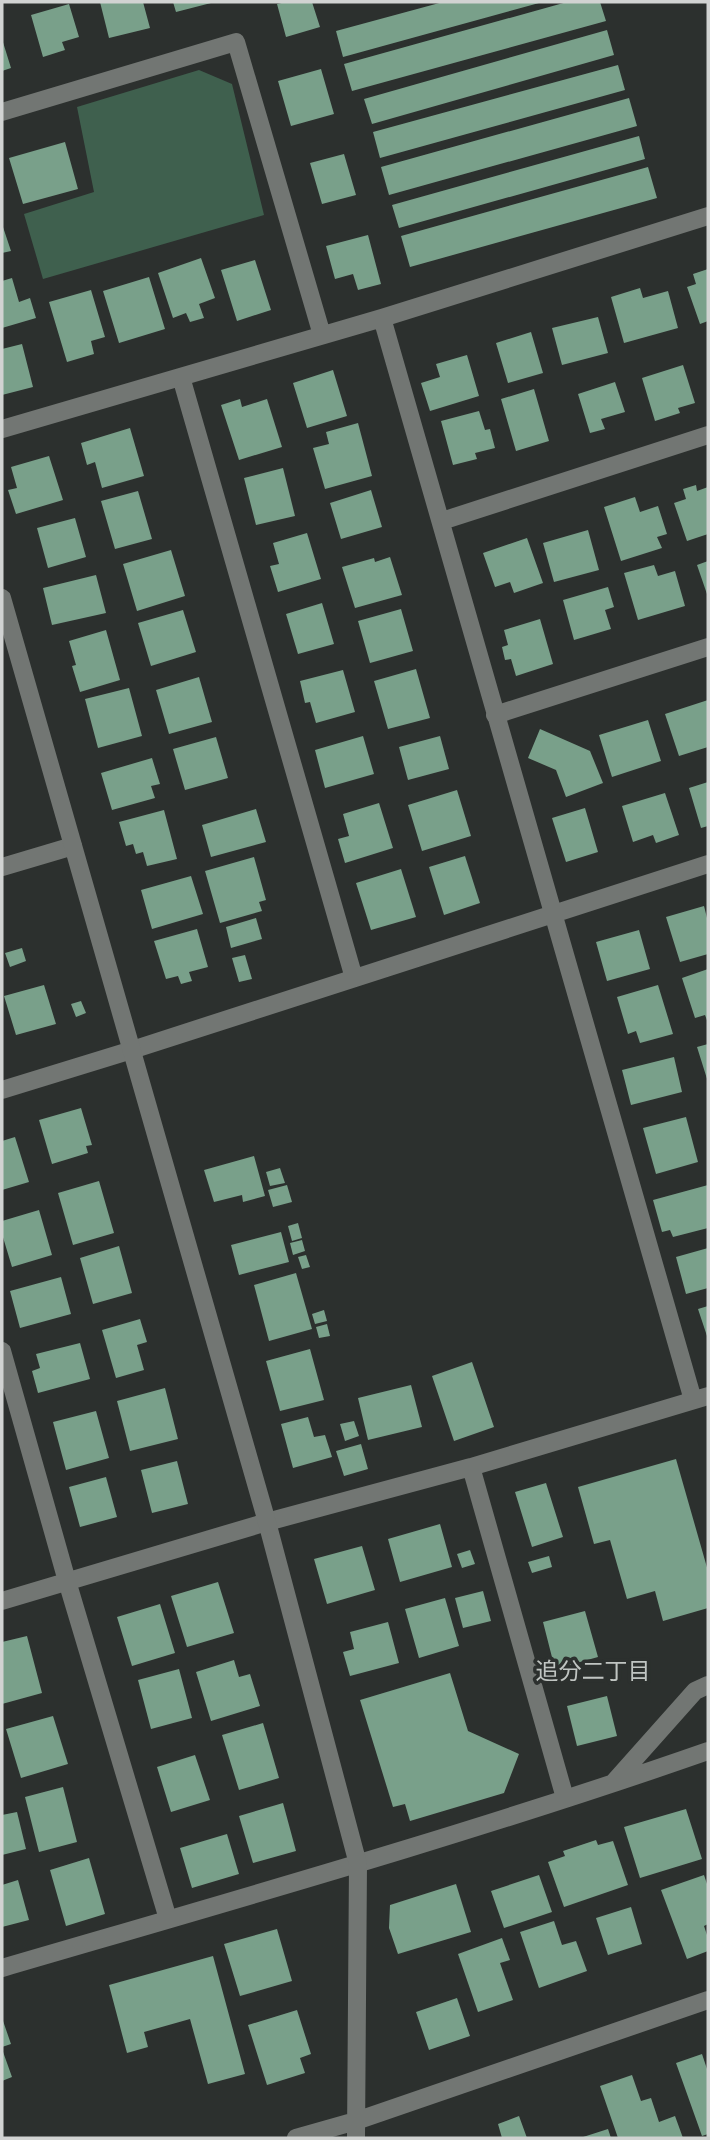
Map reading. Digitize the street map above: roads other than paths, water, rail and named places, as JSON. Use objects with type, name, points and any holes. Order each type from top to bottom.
[{"type":"street","points":[[2,112],[236,42],[322,335]]},
{"type":"street","points":[[2,429],[382,318],[708,216]]},
{"type":"street","points":[[2,1601],[267,1522],[471,1467],[700,1398],[553,914],[382,318]]},
{"type":"street","points":[[181,377],[354,978]]},
{"type":"street","points":[[442,521],[708,435]]},
{"type":"street","points":[[2,598],[8,650],[73,846],[132,1050],[267,1522],[358,1864],[356,2130]]},
{"type":"street","points":[[495,715],[708,647]]},
{"type":"street","points":[[2,867],[73,846]]},
{"type":"street","points":[[2,1090],[708,864]]},
{"type":"street","points":[[2,1351],[67,1581],[168,1919]]},
{"type":"street","points":[[471,1467],[565,1798]]},
{"type":"street","points":[[612,1784],[695,1691],[708,1685]]},
{"type":"street","points":[[2,1968],[358,1864],[708,1751]]},
{"type":"street","points":[[296,2138],[356,2130],[708,2000]]},
{"type":"district","name":"追分二丁目","points":[[593,1671]]}]
